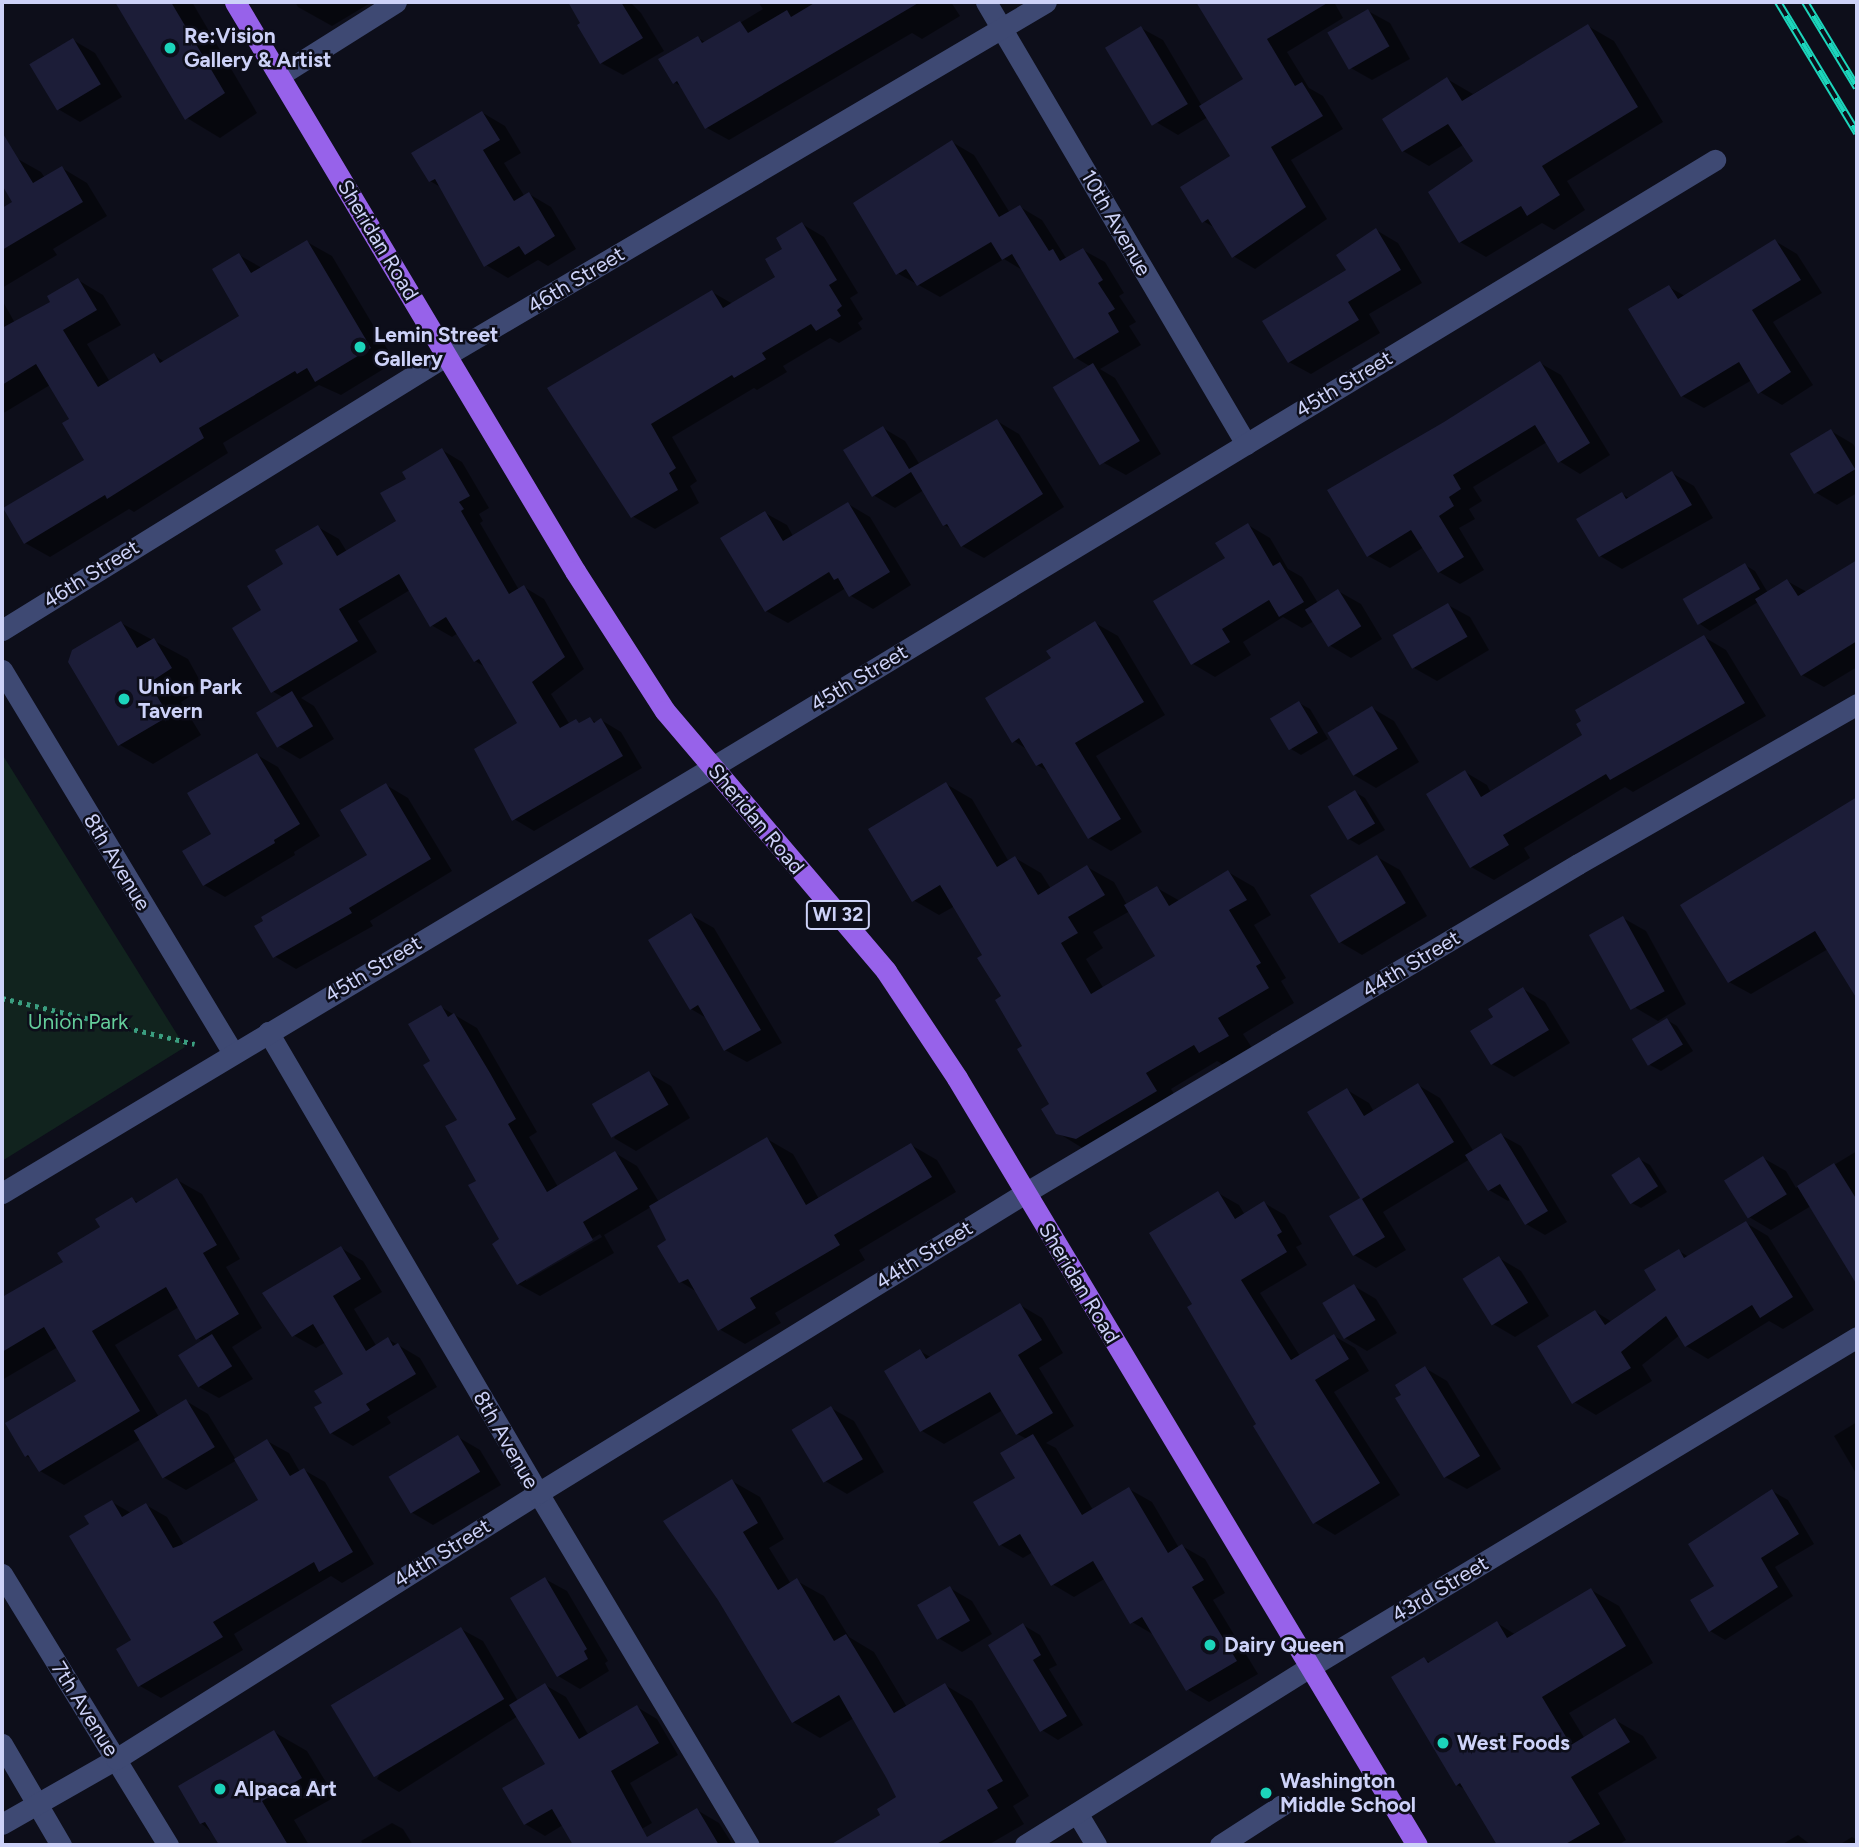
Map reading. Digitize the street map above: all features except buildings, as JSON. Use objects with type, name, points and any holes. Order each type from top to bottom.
[{"type":"main road","name":"Sheridan Road","points":[[235,2],[575,571],[665,711],[886,971],[957,1078],[1417,1845]]},
{"type":"street","points":[[280,75],[396,2]]},
{"type":"street","name":"10th Avenue","points":[[986,2],[1246,444]]},
{"type":"street","name":"46th Street","points":[[2,630],[447,355],[1046,2]]},
{"type":"street","name":"45th Street","points":[[2,1193],[711,768],[1715,160]]},
{"type":"street","name":"8th Avenue","points":[[2,670],[233,1053]]},
{"type":"street","name":"44th Street","points":[[2,1824],[116,1759],[538,1493],[1025,1193],[1590,857],[1857,704]]},
{"type":"street","name":"8th Avenue","points":[[268,1032],[538,1493],[749,1845]]},
{"type":"street","name":"43rd Street","points":[[1025,1845],[1310,1667],[1857,1337]]},
{"type":"street","name":"7th Avenue","points":[[2,1574],[168,1845]]},
{"type":"street","points":[[2,1744],[61,1845]]},
{"type":"street","points":[[1220,1845],[1282,1805]]},
{"type":"street","points":[[1077,1813],[1096,1845]]},
{"type":"path","points":[[2,998],[233,1053]]},
{"type":"green space","name":"Union Park","points":[[2,754],[185,1047],[2,1161]]},
{"type":"railway","points":[[1778,2],[1857,133]]},
{"type":"railway","points":[[1805,2],[1857,88]]},
{"type":"place","name":"Re:Vision Gallery & Artist","points":[[170,48]]},
{"type":"place","name":"Lemin Street Gallery","points":[[360,347]]},
{"type":"place","name":"Union Park Tavern","points":[[124,699]]},
{"type":"place","name":"Dairy Queen","points":[[1210,1645]]},
{"type":"place","name":"West Foods","points":[[1443,1743]]},
{"type":"place","name":"Alpaca Art","points":[[220,1789]]},
{"type":"place","name":"Washington Middle School","points":[[1266,1793]]}]
